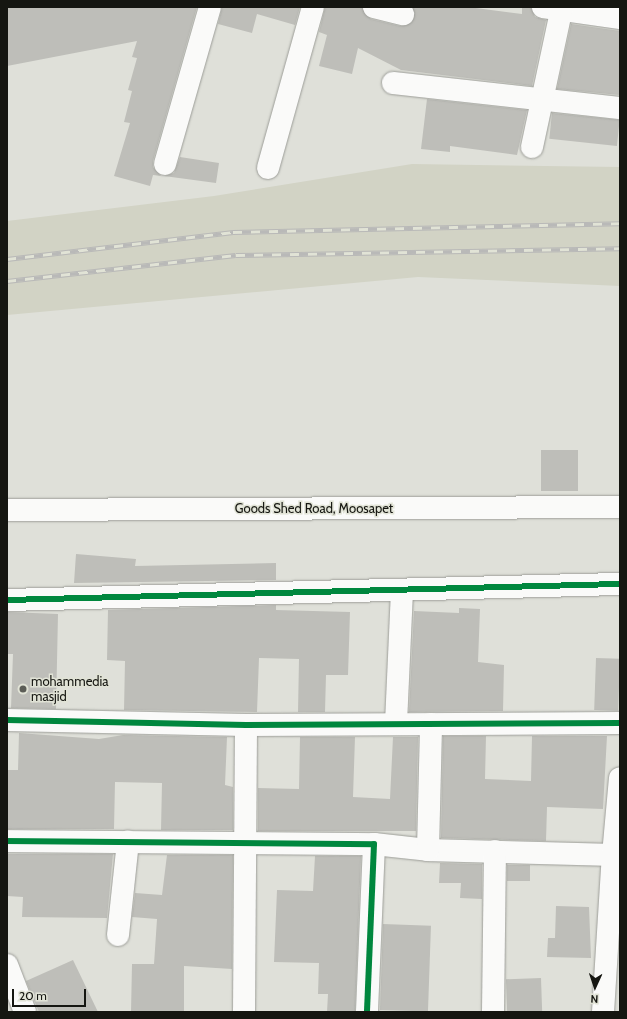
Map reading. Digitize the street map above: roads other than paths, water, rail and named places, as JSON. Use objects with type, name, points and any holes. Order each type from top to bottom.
[{"type":"street","points":[[165,164],[210,7]]},
{"type":"street","points":[[268,168],[312,7]]},
{"type":"street","points":[[374,7],[403,14]]},
{"type":"street","points":[[532,147],[542,100],[556,8],[620,18]]},
{"type":"street","points":[[393,83],[620,108]]},
{"type":"street","name":"Goods Shed Road, Moosapet","points":[[7,510],[620,507]]},
{"type":"street","points":[[7,600],[402,591],[620,584]]},
{"type":"street","points":[[396,723],[402,591]]},
{"type":"street","points":[[7,720],[246,725],[620,723]]},
{"type":"street","points":[[428,850],[430,724]]},
{"type":"street","points":[[244,1012],[246,725]]},
{"type":"street","points":[[603,1012],[613,855],[620,778]]},
{"type":"street","points":[[7,841],[374,844],[428,850],[613,855]]},
{"type":"street","points":[[118,935],[128,842]]},
{"type":"street","points":[[368,1012],[374,844]]},
{"type":"street","points":[[493,1012],[495,851]]},
{"type":"street","points":[[7,965],[25,1012]]},
{"type":"railway","points":[[7,259],[233,232],[620,223]]},
{"type":"railway","points":[[7,281],[236,255],[620,248]]},
{"type":"place","name":"mohammedia masjid","points":[[23,689]]}]
